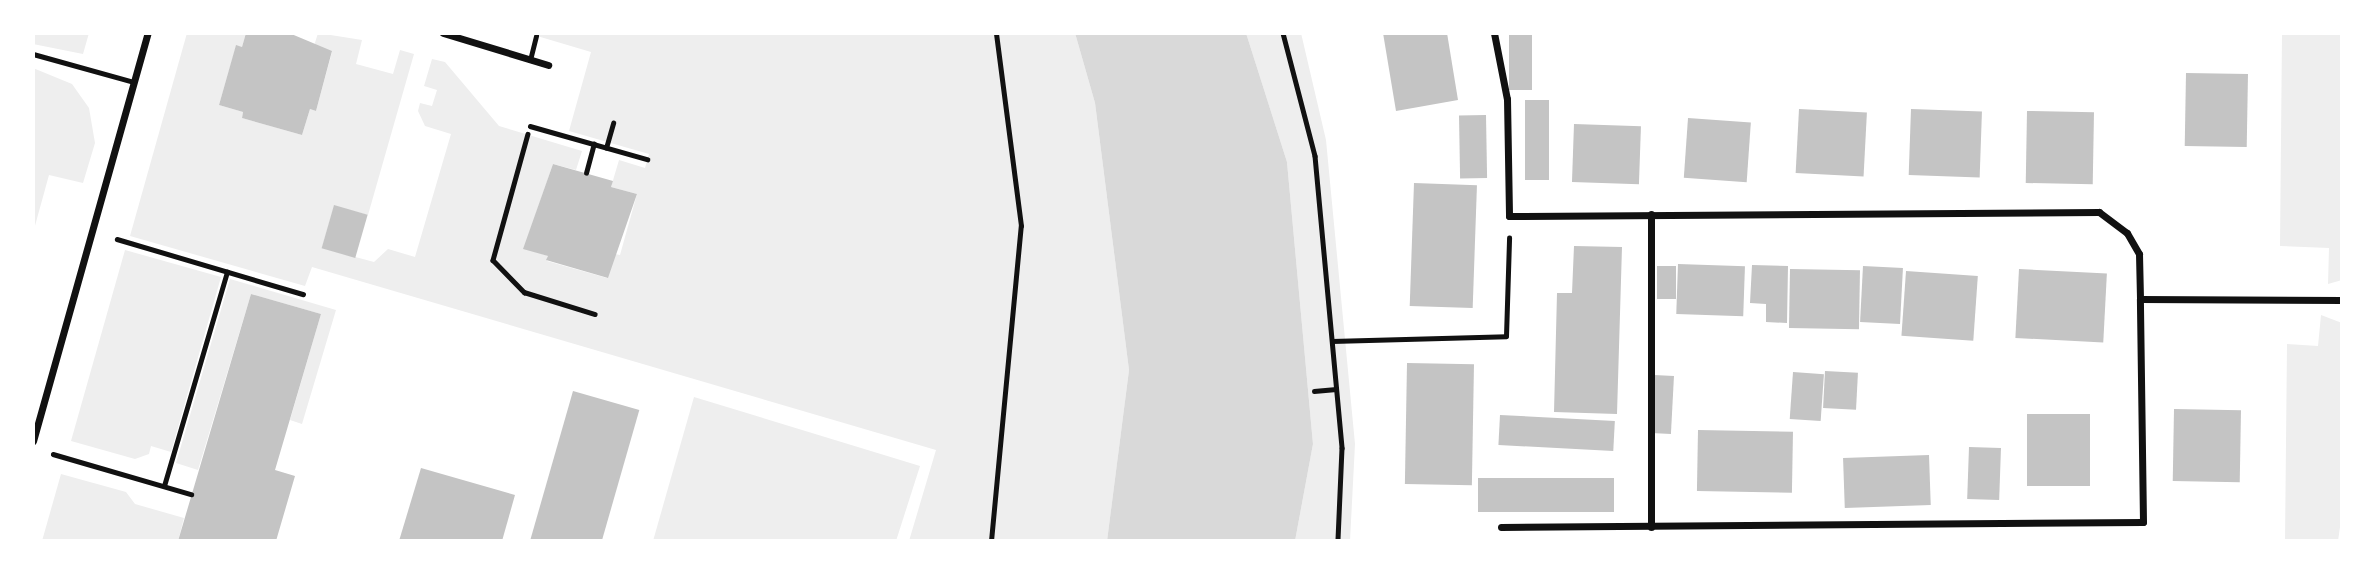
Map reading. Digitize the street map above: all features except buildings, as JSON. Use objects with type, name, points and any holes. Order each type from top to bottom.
[{"type":"street","points":[[33,441],[148,33]]},
{"type":"street","points":[[443,33],[548,65]]},
{"type":"street","points":[[1494,33],[1507,99],[1509,216],[2099,212],[2127,233],[2139,254],[2140,299],[2143,522],[1501,527]]},
{"type":"street","points":[[1651,214],[1651,527]]},
{"type":"street","points":[[2140,299],[2342,300]]},
{"type":"lane","points":[[530,60],[536,36]]},
{"type":"lane","points":[[33,54],[134,82]]},
{"type":"path","points":[[991,541],[1021,226],[996,33]]},
{"type":"path","points":[[1283,33],[1315,156],[1342,448],[1338,541]]},
{"type":"path","points":[[606,148],[613,123]]},
{"type":"path","points":[[530,126],[647,159]]},
{"type":"path","points":[[528,134],[493,260],[524,292],[595,314]]},
{"type":"path","points":[[586,173],[594,144]]},
{"type":"path","points":[[1332,341],[1506,336],[1509,216]]},
{"type":"path","points":[[117,239],[303,294]]},
{"type":"path","points":[[164,486],[227,272]]},
{"type":"path","points":[[1314,391],[1336,389]]},
{"type":"path","points":[[53,454],[191,494]]},
{"type":"shaded area","points":[[33,33],[89,33],[83,54],[33,44]]},
{"type":"shaded area","points":[[187,33],[246,33],[242,47],[236,46],[219,105],[243,112],[242,118],[302,135],[310,109],[316,111],[332,52],[314,46],[318,33],[362,40],[356,64],[393,74],[400,50],[414,54],[368,215],[334,206],[322,248],[374,262],[388,249],[415,257],[451,134],[425,126],[418,111],[420,103],[432,106],[437,90],[424,86],[432,59],[445,62],[499,126],[582,151],[576,170],[553,164],[524,248],[548,256],[547,261],[607,278],[615,254],[620,255],[637,194],[611,187],[619,160],[645,168],[649,154],[569,131],[591,52],[527,33],[1075,33],[1095,103],[1129,370],[1107,541],[909,541],[936,450],[312,267],[305,286],[130,236]]},
{"type":"shaded area","points":[[1075,33],[1246,33],[1287,162],[1313,444],[1295,541],[1107,541],[1129,370],[1095,103]]},
{"type":"shaded area","points":[[1246,33],[1301,33],[1326,140],[1355,444],[1350,541],[1295,541],[1313,444],[1287,162]]},
{"type":"shaded area","points":[[2282,33],[2342,33],[2342,280],[2328,284],[2329,248],[2280,246]]},
{"type":"shaded area","points":[[33,68],[72,84],[89,108],[95,143],[83,183],[49,175],[33,233]]},
{"type":"shaded area","points":[[125,250],[221,277],[171,452],[151,446],[149,454],[135,459],[71,441]]},
{"type":"shaded area","points":[[230,279],[336,310],[302,424],[290,420],[321,314],[251,294],[198,470],[176,463]]},
{"type":"shaded area","points":[[2321,315],[2342,323],[2342,513],[2338,541],[2285,541],[2287,344],[2318,346]]},
{"type":"shaded area","points":[[694,397],[920,466],[896,541],[653,541]]},
{"type":"shaded area","points":[[61,474],[126,492],[135,504],[184,518],[178,541],[42,541]]}]
